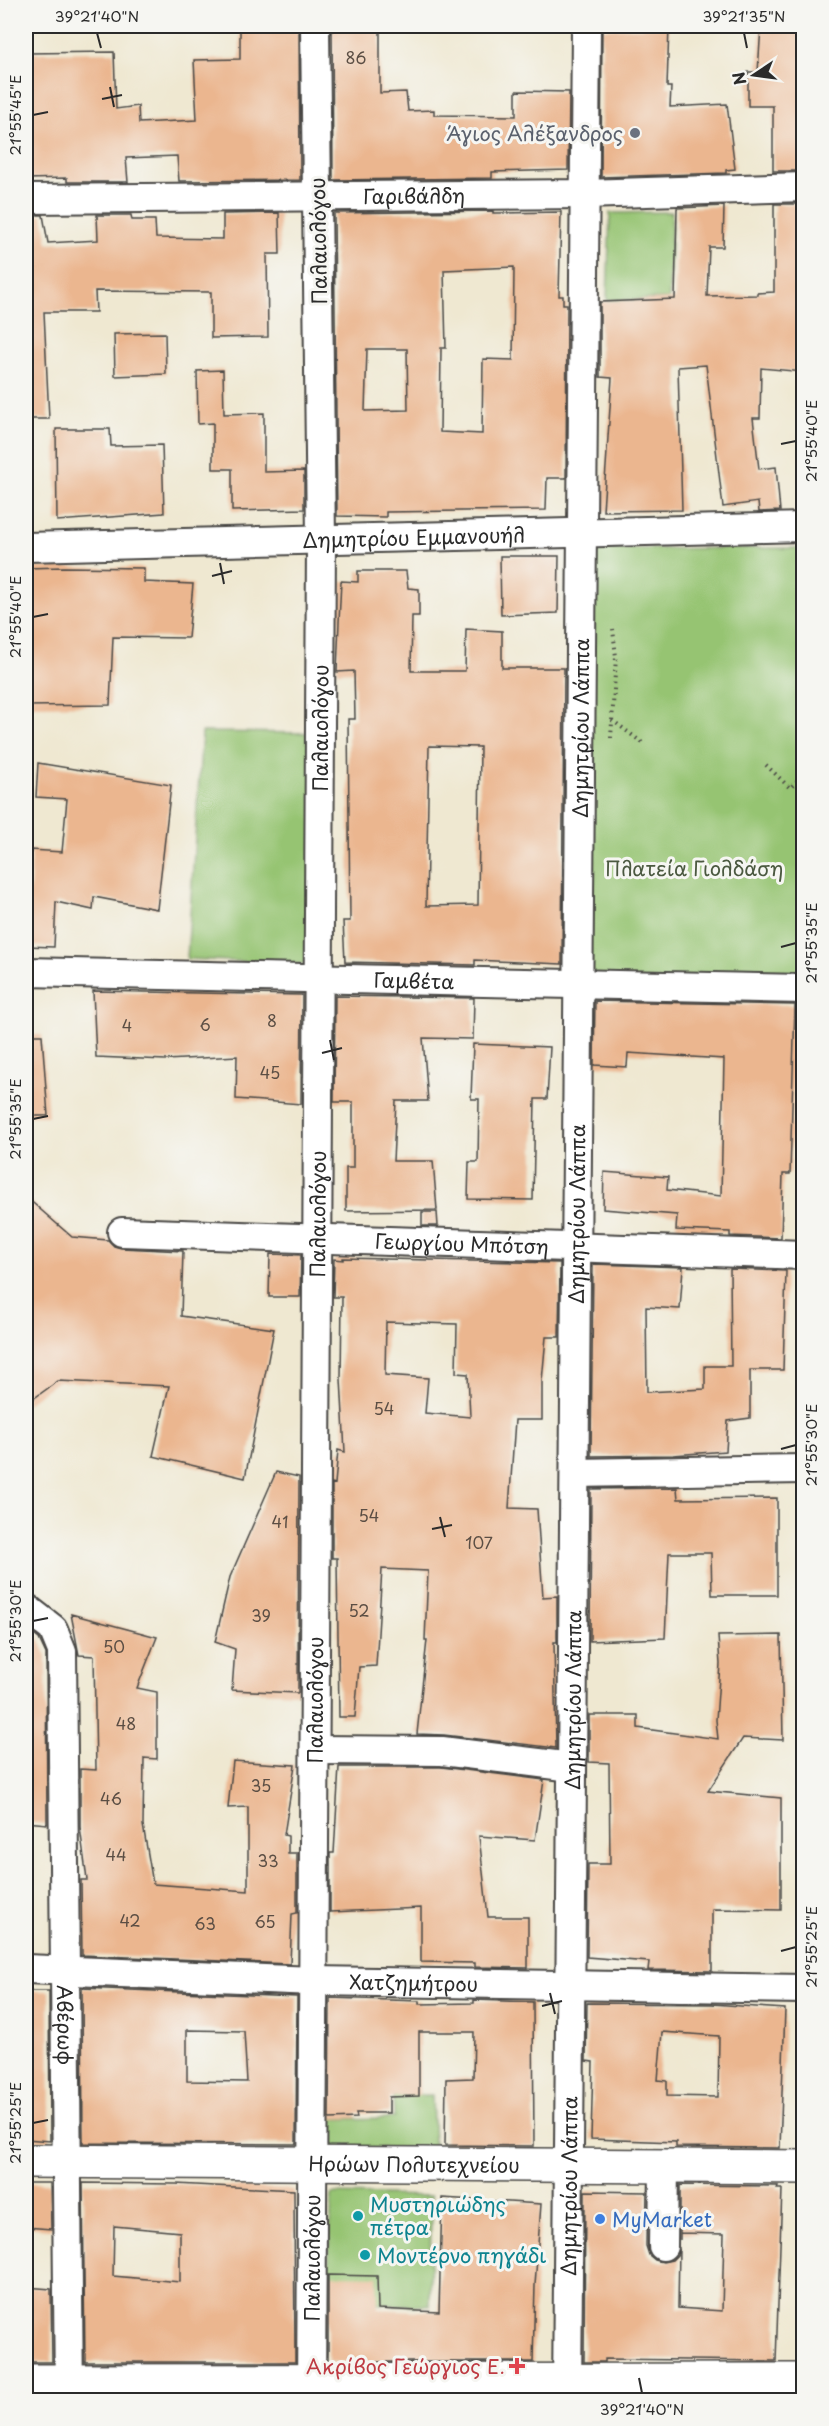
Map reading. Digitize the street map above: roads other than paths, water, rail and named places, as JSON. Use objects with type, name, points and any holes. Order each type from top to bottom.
[{"type":"main road","name":"Ηρώων Πολυτεχνείου","points":[[26,2161],[804,2167]]},
{"type":"main road","points":[[26,2381],[69,2391],[568,2390],[804,2380]]},
{"type":"street","name":"Παλαιολόγου","points":[[311,2390],[321,540],[315,26]]},
{"type":"street","name":"Δημητρίου Λάππα","points":[[568,2390],[586,26]]},
{"type":"street","name":"Γαριβάλδη","points":[[26,199],[585,194],[804,187]]},
{"type":"street","name":"Δημητρίου Εμμανουήλ","points":[[26,547],[804,527]]},
{"type":"street","name":"Γαμβέτα","points":[[26,972],[804,989]]},
{"type":"street","name":"Γεωργίου Μπότση","points":[[122,1232],[804,1255]]},
{"type":"street","points":[[574,1473],[804,1468]]},
{"type":"street","name":"Αβέρωφ","points":[[26,1608],[53,1629],[62,1651],[69,2391]]},
{"type":"street","points":[[315,1750],[442,1751],[572,1767]]},
{"type":"street","name":"Χατζημήτρου","points":[[26,1969],[314,1981],[804,1989]]},
{"type":"street","points":[[663,2246],[664,2165]]},
{"type":"place","name":"Άγιος Αλέξανδρος","points":[[635,133]]},
{"type":"place","name":"Μυστηριώδης πέτρα","points":[[358,2216]]},
{"type":"place","name":"MyMarket","points":[[600,2219]]},
{"type":"place","name":"Μοντέρνο πηγάδι","points":[[365,2255]]},
{"type":"place","name":"Ακρίβος Γεώργιος Ε.","points":[[517,2366]]},
{"type":"park label","name":"Πλατεία Γιολδάση","points":[[694,868]]}]
